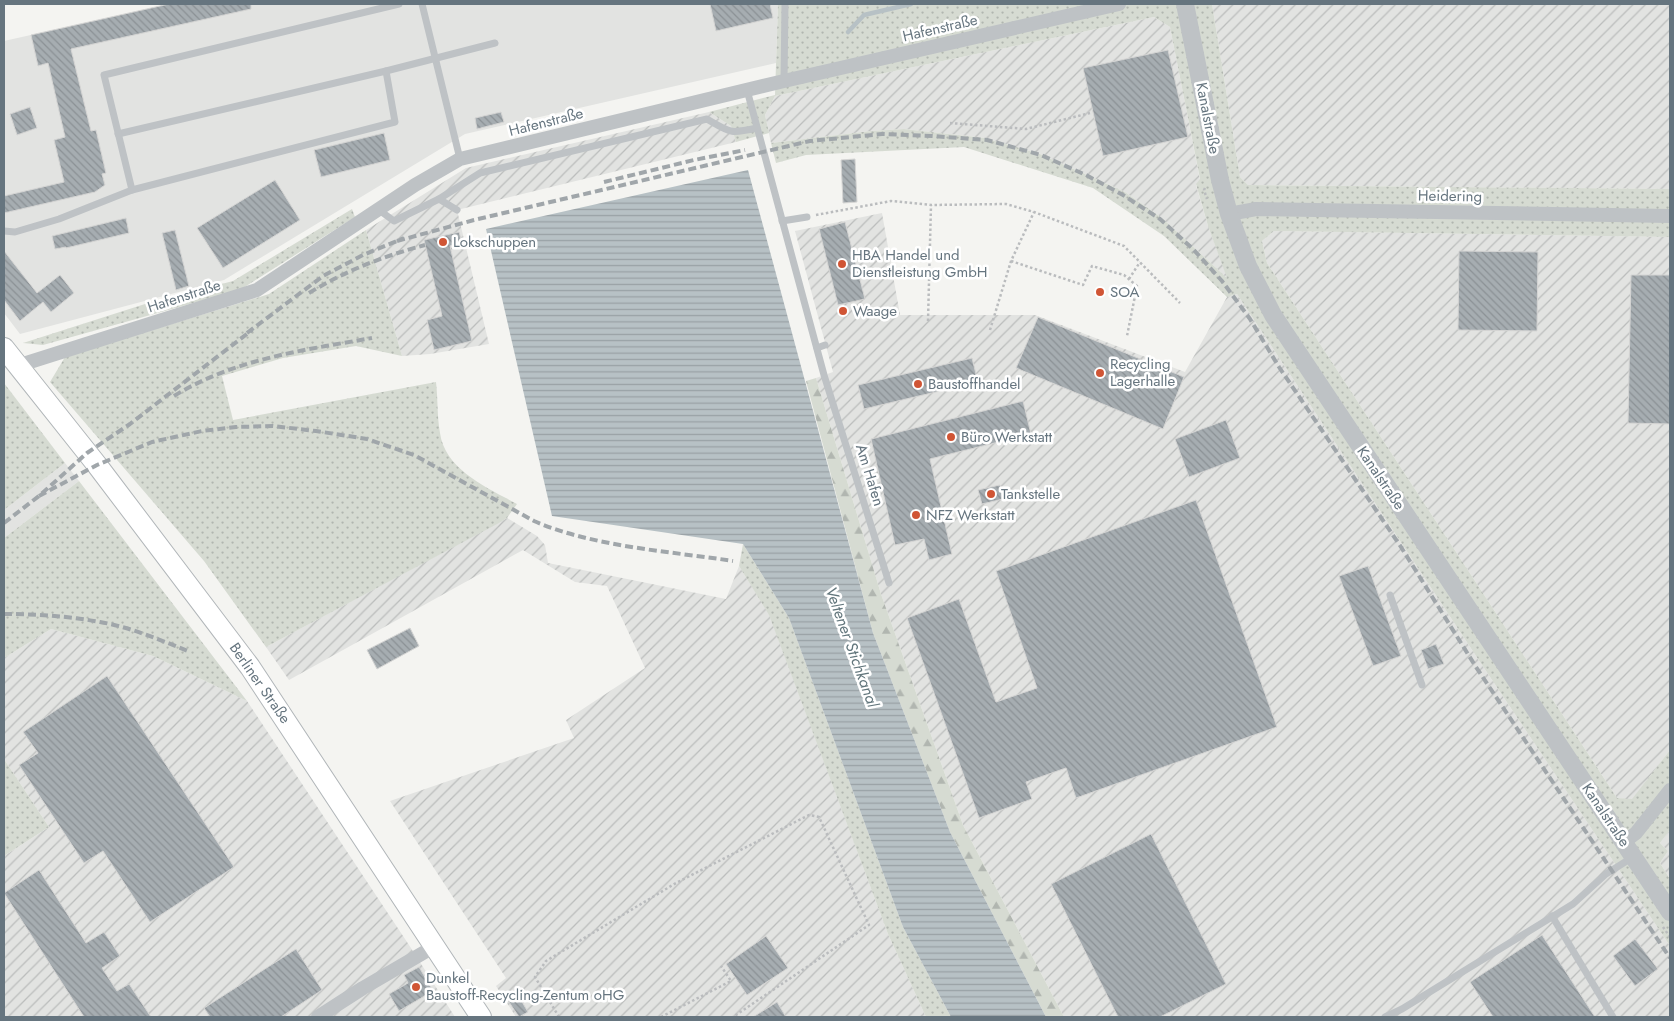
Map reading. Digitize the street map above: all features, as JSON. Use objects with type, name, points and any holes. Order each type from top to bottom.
[{"type":"main road","name":"Berliner Straße","points":[[4,348],[103,472],[250,668],[481,1017]]},
{"type":"street","name":"Hafenstraße","points":[[17,366],[257,290],[415,185],[460,160],[784,81],[1119,4]]},
{"type":"street","name":"Kanalstraße","points":[[1185,4],[1220,180],[1229,214],[1248,266],[1273,315],[1670,912]]},
{"type":"street","name":"Heidering","points":[[1229,214],[1256,208],[1670,216]]},
{"type":"street","points":[[1624,842],[1636,833],[1670,790]]},
{"type":"street","points":[[318,1017],[435,946]]},
{"type":"lane","points":[[132,190],[104,75],[399,4]]},
{"type":"lane","points":[[422,4],[460,160]]},
{"type":"lane","points":[[784,81],[785,4]]},
{"type":"lane","points":[[118,134],[386,71],[495,43]]},
{"type":"lane","points":[[4,232],[15,232],[59,220],[132,190],[395,122],[386,71]]},
{"type":"lane","points":[[379,210],[394,221],[439,199],[480,173],[707,119],[728,131],[736,133],[758,131],[747,90]]},
{"type":"lane","name":"Am Hafen","points":[[758,131],[824,375],[889,583]]},
{"type":"lane","points":[[439,199],[457,210]]},
{"type":"lane","points":[[782,221],[807,217]]},
{"type":"lane","points":[[817,348],[825,345]]},
{"type":"lane","points":[[1390,595],[1422,685]]},
{"type":"lane","points":[[1385,1017],[1402,1009],[1573,904],[1606,874],[1634,857]]},
{"type":"lane","points":[[1552,916],[1613,1017]]},
{"type":"path","points":[[950,123],[1026,129],[1090,113]]},
{"type":"path","points":[[807,217],[891,201],[930,205],[1006,204],[1034,212],[1124,246],[1180,303]]},
{"type":"path","points":[[928,320],[930,205]]},
{"type":"path","points":[[990,330],[1011,261],[1034,212]]},
{"type":"path","points":[[1011,261],[1083,285],[1092,266],[1124,275],[1137,286],[1127,336]]},
{"type":"path","points":[[1129,279],[1140,262]]},
{"type":"path","points":[[559,1017],[535,977],[546,961],[676,884],[809,815],[819,817],[869,925],[733,1017]]},
{"type":"path","points":[[661,1017],[731,980],[721,966]]},
{"type":"shaded area","points":[[169,4],[778,4],[776,63],[465,134],[224,280],[20,334],[4,313],[4,41]]},
{"type":"shaded area","points":[[1212,4],[1670,4],[1670,189],[1248,185],[1240,177]]},
{"type":"shaded area","points":[[1154,17],[1170,27],[1200,180],[1196,185],[1208,226],[1228,279],[1162,218],[1125,192],[1040,154],[985,138],[904,129],[771,143],[765,115],[775,96]]},
{"type":"shaded area","points":[[709,112],[731,126],[736,142],[457,210],[489,344],[430,354],[402,356],[366,230],[466,168]]},
{"type":"shaded area","points":[[882,213],[900,315],[1035,315],[1185,372],[1227,297],[1237,294],[1670,946],[1670,1017],[1064,1017],[963,825],[881,594],[816,378],[833,372],[795,231]]},
{"type":"shaded area","points":[[1274,231],[1670,237],[1670,750],[1632,800],[1617,798],[1267,263],[1262,241]]},
{"type":"shaded area","points":[[65,463],[79,481],[4,538],[4,510]]},
{"type":"shaded area","points":[[507,518],[537,536],[545,545],[548,563],[726,599],[739,566],[769,614],[888,934],[926,1017],[516,1017],[496,986],[506,978],[390,801],[574,738],[566,720],[645,668],[607,586],[575,582],[523,550],[289,680],[266,647]]},
{"type":"shaded area","points":[[51,629],[153,656],[247,701],[455,1017],[4,1017],[4,856],[49,827],[4,759],[4,658]]},
{"type":"shaded area","points":[[1670,830],[1670,879],[1660,863],[1668,851],[1660,843]]},
{"type":"green space","points":[[778,4],[1212,4],[1240,177],[1248,185],[1670,189],[1670,237],[1274,231],[1262,241],[1267,263],[1617,798],[1632,799],[1670,750],[1670,830],[1660,843],[1668,851],[1660,863],[1670,879],[1670,946],[1237,294],[1227,297],[1164,236],[1093,188],[964,147],[806,155],[776,163],[771,143],[904,129],[985,138],[1040,154],[1125,192],[1162,218],[1227,278],[1208,226],[1196,184],[1200,179],[1170,27],[1154,17],[775,96],[765,115],[769,133],[736,142],[731,126],[709,112],[775,95]]},
{"type":"green space","points":[[352,209],[355,217],[240,290],[43,345],[23,343],[145,304],[233,281]]},
{"type":"green space","points":[[366,230],[402,356],[356,346],[283,358],[222,376],[233,420],[436,382],[440,433],[450,457],[469,476],[517,504],[507,518],[499,523],[266,647],[204,561],[50,382],[65,357],[269,294]]},
{"type":"green space","points":[[816,378],[881,594],[963,825],[1064,1017],[1046,1017],[950,832],[873,633],[806,381]]},
{"type":"green space","points":[[4,383],[65,463],[4,510]]},
{"type":"green space","points":[[79,481],[247,701],[153,656],[51,629],[4,658],[4,538]]},
{"type":"green space","points":[[743,544],[789,618],[903,927],[951,1017],[926,1017],[888,934],[769,615],[739,566]]},
{"type":"green space","points":[[4,759],[49,827],[4,856]]},
{"type":"water","name":"Veltener Stichkanal","points":[[748,170],[873,633],[950,832],[1046,1017],[951,1017],[903,927],[789,618],[743,544],[552,516],[486,229]]},
{"type":"building","points":[[169,4],[251,4],[251,9],[71,49],[91,131],[96,130],[106,173],[102,174],[105,185],[95,192],[4,213],[4,196],[64,182],[54,140],[65,137],[48,63],[38,66],[31,35]]},
{"type":"building","points":[[710,4],[770,4],[773,18],[716,31]]},
{"type":"building","points":[[1168,50],[1188,137],[1103,156],[1083,68]]},
{"type":"building","points":[[30,107],[37,128],[17,135],[10,114]]},
{"type":"building","points":[[501,112],[504,122],[477,129],[475,118]]},
{"type":"building","points":[[384,133],[390,160],[321,177],[314,150]]},
{"type":"building","points":[[855,159],[857,202],[843,203],[841,160]]},
{"type":"building","points":[[275,180],[300,220],[223,268],[197,228]]},
{"type":"building","points":[[126,218],[129,233],[55,249],[52,236]]},
{"type":"building","name":"HBA Handel und Dienstleistung GmbH","points":[[845,222],[865,299],[838,305],[819,229]]},
{"type":"building","points":[[175,230],[189,286],[176,290],[162,233]]},
{"type":"building","points":[[459,232],[462,243],[450,246],[472,341],[434,350],[427,320],[442,316],[424,240]]},
{"type":"building","points":[[4,251],[37,293],[60,275],[74,293],[51,312],[43,302],[20,321],[4,300]]},
{"type":"building","points":[[1459,251],[1538,252],[1537,331],[1458,330]]},
{"type":"building","points":[[1631,275],[1670,275],[1670,424],[1628,423]]},
{"type":"building","name":"Recycling Lagerhalle","points":[[1038,317],[1184,377],[1163,429],[1016,368]]},
{"type":"building","name":"Baustoffhandel","points":[[972,358],[978,382],[864,409],[858,385]]},
{"type":"building","points":[[1023,401],[1031,434],[930,459],[952,554],[929,560],[924,539],[895,545],[871,439]]},
{"type":"building","points":[[1226,420],[1240,458],[1189,477],[1175,439]]},
{"type":"building","name":"Tankstelle","points":[[1000,485],[1003,499],[982,504],[978,490]]},
{"type":"building","points":[[1196,500],[1277,727],[1076,798],[1066,768],[1026,782],[1032,799],[979,818],[907,618],[959,599],[996,702],[1037,688],[996,571]]},
{"type":"building","points":[[1368,566],[1401,656],[1373,666],[1339,576]]},
{"type":"building","points":[[410,628],[419,646],[377,669],[367,650]]},
{"type":"building","points":[[1436,644],[1444,664],[1428,669],[1421,650]]},
{"type":"building","points":[[107,676],[234,867],[150,922],[103,851],[84,863],[19,765],[38,753],[23,732]]},
{"type":"building","points":[[1151,834],[1226,984],[1160,1017],[1118,1017],[1051,884]]},
{"type":"building","points":[[39,870],[86,943],[104,932],[120,956],[102,968],[117,991],[129,984],[151,1017],[84,1017],[4,893]]},
{"type":"building","points":[[1542,935],[1595,1017],[1493,1017],[1470,982]]},
{"type":"building","points":[[766,936],[788,968],[747,995],[726,964]]},
{"type":"building","points":[[1635,939],[1658,969],[1635,986],[1613,956]]},
{"type":"building","points":[[296,949],[322,990],[281,1017],[210,1017],[204,1008]]},
{"type":"building","name":"Dunkel Baustoff-Recycling-Zentum oHG","points":[[419,967],[433,991],[399,1011],[389,994],[408,983],[404,975]]},
{"type":"building","points":[[515,990],[528,1012],[519,1017],[505,996]]},
{"type":"building","points":[[777,1002],[786,1017],[753,1017]]},
{"type":"waterway","points":[[848,32],[864,15],[911,4]]},
{"type":"railway","points":[[397,241],[474,220],[810,141],[882,134],[987,140],[1041,155],[1086,175],[1123,195],[1160,219],[1193,249],[1222,281],[1250,319],[1279,367],[1401,547],[1476,667],[1670,958]]},
{"type":"railway","points":[[604,182],[694,160],[745,150]]},
{"type":"railway","points":[[247,333],[323,276],[363,255],[404,238]]},
{"type":"railway","points":[[309,293],[365,265],[425,245]]},
{"type":"railway","points":[[4,523],[39,496],[87,453],[130,424],[252,330]]},
{"type":"railway","points":[[174,396],[197,383],[245,365],[295,352],[372,338]]},
{"type":"railway","points":[[39,496],[97,465],[152,442],[202,431],[236,427],[273,426],[367,439],[414,455],[534,521],[557,530],[581,537],[632,547],[733,561]]},
{"type":"railway","points":[[4,614],[64,617],[111,624],[145,634],[188,651]]},
{"type":"place","name":"Lokschuppen","points":[[443,242]]},
{"type":"place","name":"HBA Handel und Dienstleistung GmbH","points":[[842,264]]},
{"type":"place","name":"SOA","points":[[1100,292]]},
{"type":"place","name":"Waage","points":[[843,311]]},
{"type":"place","name":"Recycling Lagerhalle","points":[[1100,373]]},
{"type":"place","name":"Baustoffhandel","points":[[918,384]]},
{"type":"place","name":"Büro Werkstatt","points":[[951,437]]},
{"type":"place","name":"Tankstelle","points":[[991,494]]},
{"type":"place","name":"NFZ Werkstatt","points":[[916,515]]},
{"type":"place","name":"Dunkel Baustoff-Recycling-Zentum oHG","points":[[416,987]]}]
